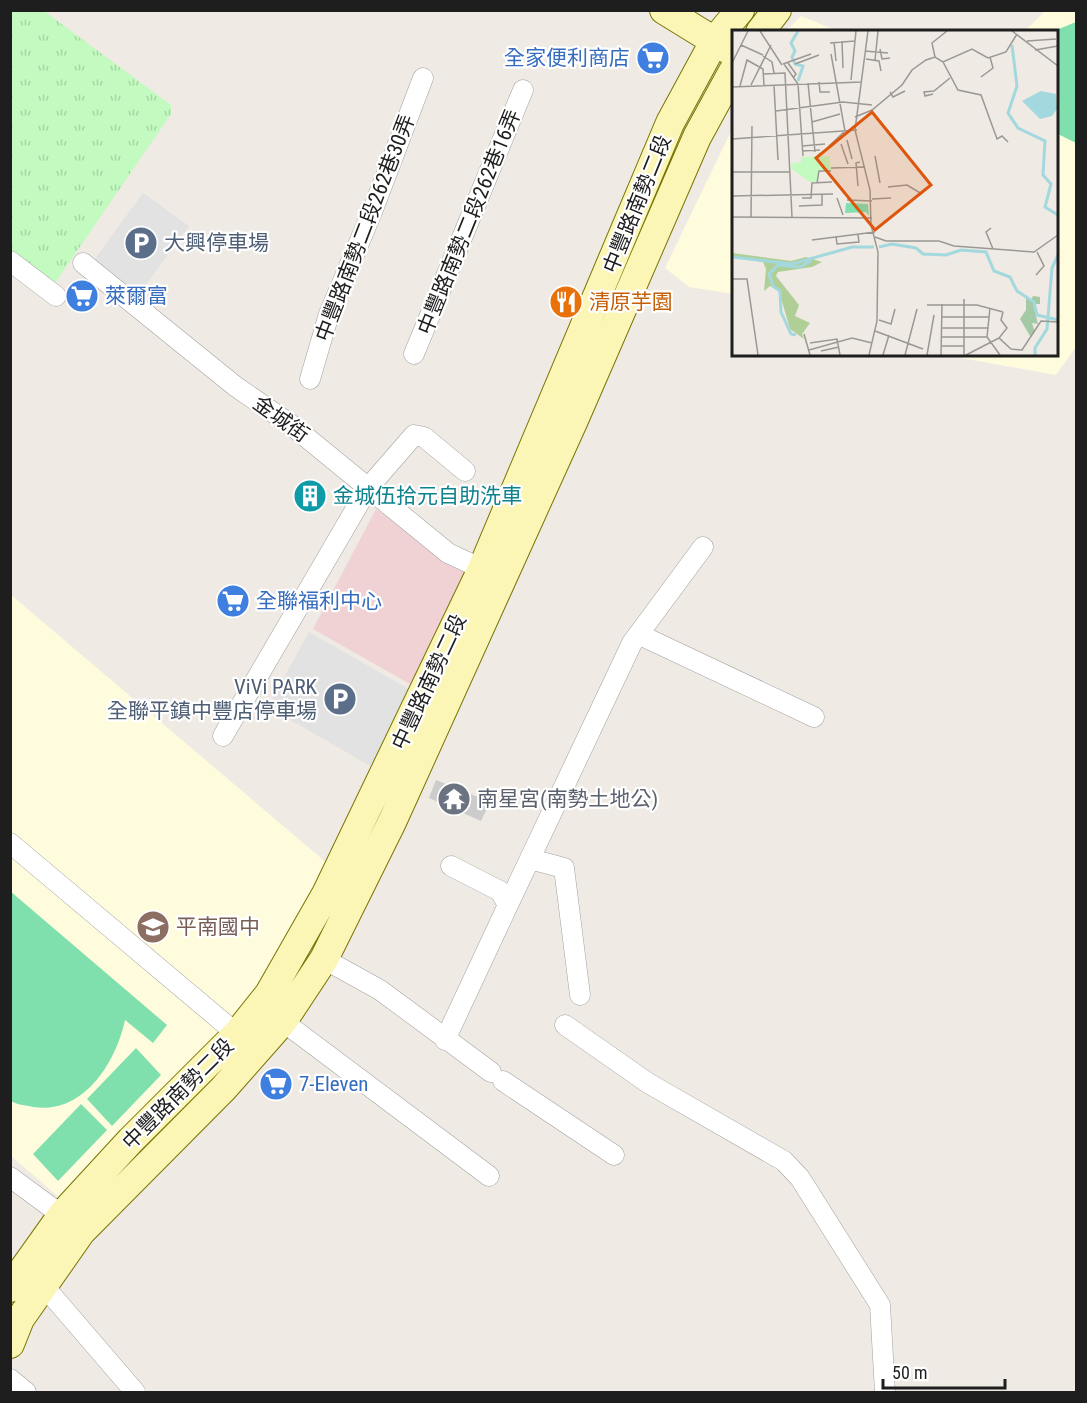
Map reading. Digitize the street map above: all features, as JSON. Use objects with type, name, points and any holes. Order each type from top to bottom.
[{"type":"main road","points":[[664,10],[724,46]]},
{"type":"main road","name":"中豐路南勢二段","points":[[10,1288],[72,1223],[223,1089],[272,1012],[482,569],[670,123],[724,46],[740,10]]},
{"type":"main road","points":[[762,30],[777,10]]},
{"type":"main road","name":"中豐路南勢二段","points":[[10,1344],[20,1319],[43,1285],[72,1223],[131,1140],[237,1034],[272,1012],[324,959],[392,822],[574,420],[697,137],[732,73]]},
{"type":"street","name":"中豐路南勢二段262巷30弄","points":[[310,379],[329,314],[372,212],[423,78]]},
{"type":"street","name":"中豐路南勢二段262巷16弄","points":[[414,354],[523,90]]},
{"type":"street","points":[[10,261],[56,296]]},
{"type":"street","name":"金城街","points":[[83,263],[235,386],[290,424],[448,553],[482,569]]},
{"type":"street","points":[[223,736],[368,488],[414,435],[424,436],[465,471]]},
{"type":"street","points":[[445,1040],[632,643],[703,547]]},
{"type":"street","points":[[640,634],[813,717]]},
{"type":"street","points":[[10,843],[237,1034]]},
{"type":"street","points":[[530,859],[564,868],[580,995]]},
{"type":"street","points":[[451,866],[500,891],[508,905]]},
{"type":"street","points":[[324,959],[380,990],[445,1040],[614,1155]]},
{"type":"street","points":[[272,1012],[489,1176]]},
{"type":"street","points":[[565,1025],[648,1083],[784,1161],[800,1178],[880,1305],[885,1392]]},
{"type":"street","points":[[10,1177],[72,1223]]},
{"type":"street","points":[[43,1285],[135,1392]]},
{"type":"street","points":[[10,1379],[26,1392]]},
{"type":"shaded area","points":[[1045,11],[1076,11],[1076,347],[1056,375],[950,356],[1057,356],[1057,30],[1026,30]]},
{"type":"shaded area","points":[[801,16],[836,30],[787,30]]},
{"type":"shaded area","points":[[732,129],[732,294],[689,287],[665,268]]},
{"type":"shaded area","name":"大興停車場","points":[[143,193],[189,226],[139,294],[94,260]]},
{"type":"shaded area","points":[[376,509],[472,573],[417,688],[313,629]]},
{"type":"shaded area","name":"平南國中","points":[[10,594],[328,864],[261,989],[61,1199],[11,1156]]},
{"type":"shaded area","name":"ViVi PARK 全聯平鎮中豐店停車場","points":[[309,632],[412,691],[372,767],[268,707]]},
{"type":"shaded area","points":[[436,780],[490,802],[481,821],[429,798]]},
{"type":"green space","points":[[10,11],[44,11],[171,105],[171,114],[53,286],[11,253]]},
{"type":"green space","points":[[1076,22],[1076,143],[1057,134],[1056,30]]},
{"type":"green space","points":[[10,891],[167,1025],[153,1043],[125,1020],[114,1053],[94,1083],[67,1103],[51,1107],[33,1107],[11,1101]]},
{"type":"green space","points":[[136,1048],[161,1075],[112,1126],[87,1099]]},
{"type":"green space","points":[[81,1104],[107,1130],[58,1181],[33,1154]]},
{"type":"place","name":"全家便利商店","points":[[653,58]]},
{"type":"place","name":"大興停車場","points":[[141,243]]},
{"type":"place","name":"萊爾富","points":[[82,296]]},
{"type":"place","name":"清原芋園","points":[[566,302]]},
{"type":"place","name":"金城伍拾元自助洗車","points":[[310,496]]},
{"type":"place","name":"全聯福利中心","points":[[233,601]]},
{"type":"place","name":"ViVi PARK 全聯平鎮中豐店停車場","points":[[340,699]]},
{"type":"place","name":"南星宮(南勢土地公)","points":[[454,799]]},
{"type":"place","name":"平南國中","points":[[153,927]]},
{"type":"place","name":"7-Eleven","points":[[276,1084]]}]
